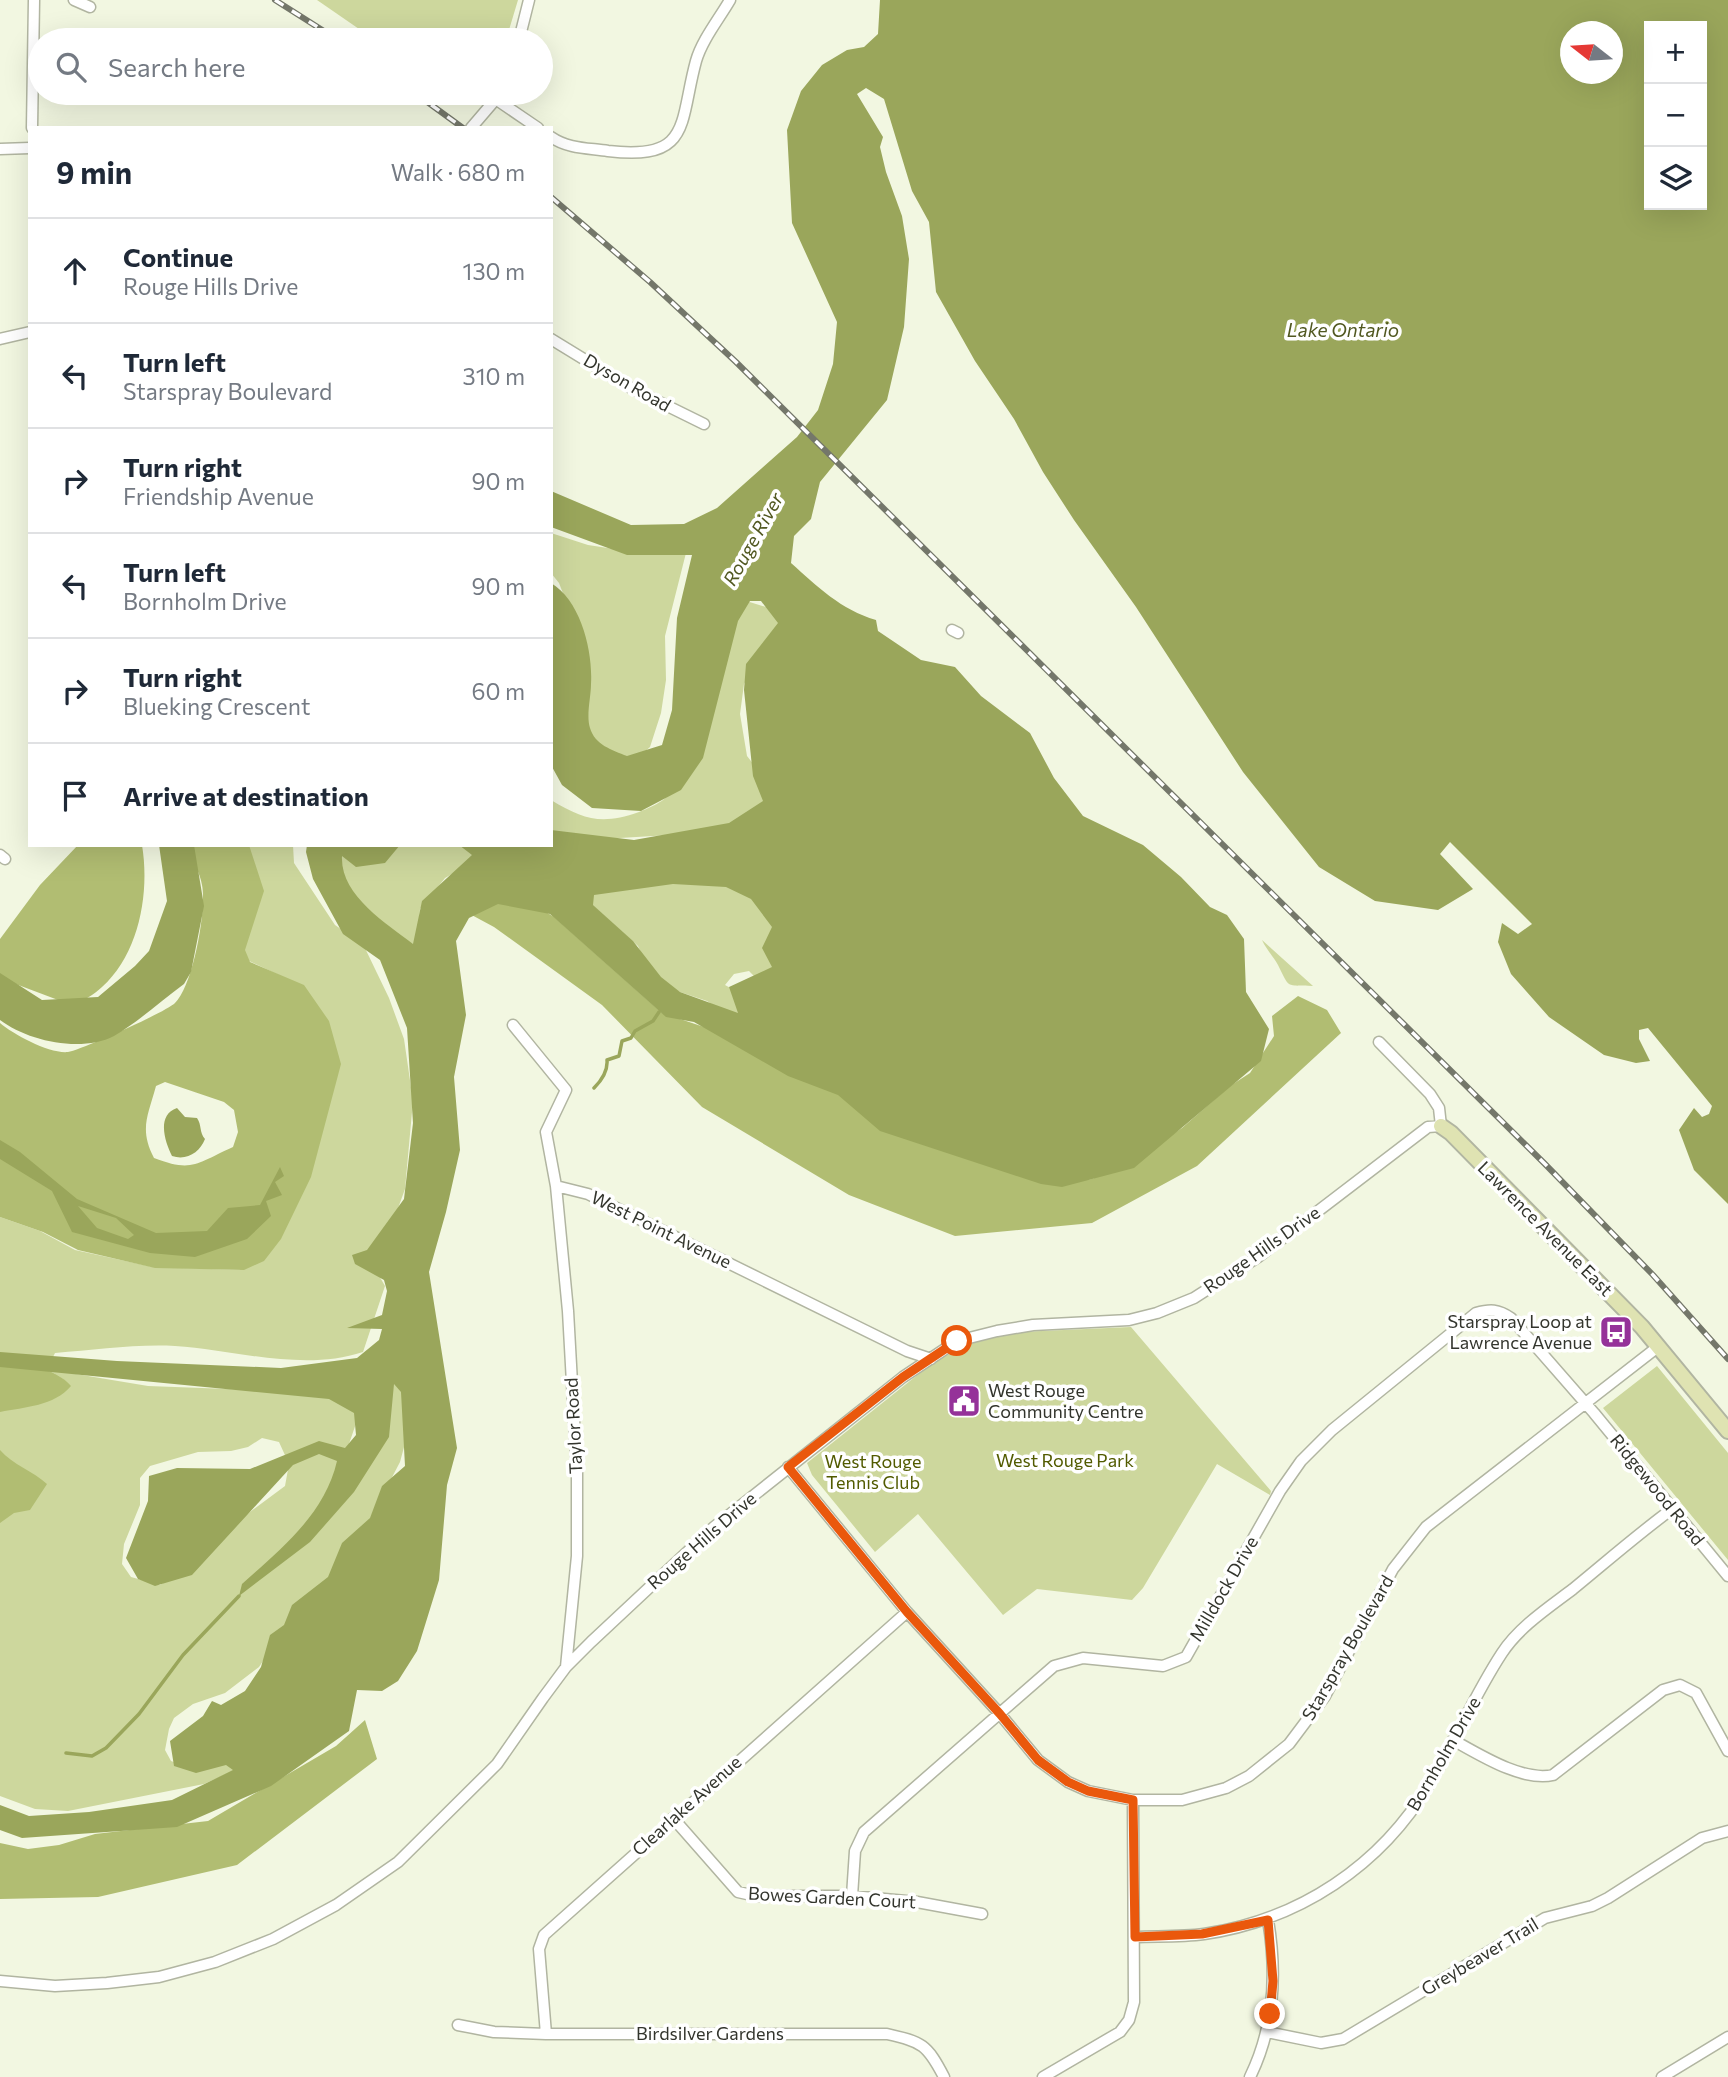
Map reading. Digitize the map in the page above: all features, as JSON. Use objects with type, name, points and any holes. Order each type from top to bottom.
[{"type":"street","points":[[34,0],[34,28]]},
{"type":"street","points":[[74,0],[90,7]]},
{"type":"street","points":[[522,28],[529,0]]},
{"type":"street","points":[[553,138],[567,145],[625,153],[656,151],[675,139],[684,116],[696,58],[730,0]]},
{"type":"street","points":[[32,105],[32,126]]},
{"type":"street","points":[[473,126],[491,105]]},
{"type":"street","points":[[510,105],[536,126]]},
{"type":"street","points":[[0,149],[28,148]]},
{"type":"street","points":[[0,339],[28,332]]},
{"type":"street","name":"Dyson Road","points":[[553,340],[631,387],[704,424]]},
{"type":"street","points":[[513,1025],[566,1090],[546,1132],[555,1186]]},
{"type":"street","points":[[1378,1042],[1430,1094],[1439,1108],[1441,1126]]},
{"type":"street","name":"Lawrence Avenue East","points":[[1441,1126],[1564,1246],[1659,1346],[1728,1431]]},
{"type":"street","name":"Rouge Hills Drive","points":[[0,1981],[55,1986],[159,1977],[215,1962],[273,1939],[336,1905],[398,1862],[498,1764],[566,1667],[714,1527],[903,1377],[957,1341],[1032,1325],[1129,1320],[1157,1313],[1194,1298],[1258,1257],[1428,1127],[1441,1126]]},
{"type":"street","name":"West Point Avenue","points":[[555,1186],[588,1194],[907,1351],[931,1359]]},
{"type":"street","name":"Taylor Road","points":[[555,1186],[568,1311],[577,1473],[578,1556],[566,1667]]},
{"type":"street","name":"Milldock Drive","points":[[852,1896],[855,1851],[864,1832],[1054,1666],[1083,1658],[1163,1665],[1186,1657],[1280,1491],[1301,1461],[1332,1430],[1476,1313],[1488,1309],[1501,1311],[1511,1318],[1587,1404]]},
{"type":"street","name":"Starspray Boulevard","points":[[788,1467],[907,1612],[1038,1760],[1068,1782],[1088,1791],[1133,1800],[1182,1800],[1205,1795],[1249,1776],[1289,1744],[1325,1696],[1393,1569],[1426,1527],[1659,1346]]},
{"type":"street","name":"Ridgewood Road","points":[[1587,1404],[1728,1576]]},
{"type":"street","name":"Bornholm Drive","points":[[1135,1937],[1202,1934],[1268,1920],[1310,1900],[1362,1865],[1408,1815],[1429,1784],[1503,1651],[1525,1626],[1672,1509]]},
{"type":"street","name":"Clearlake Avenue","points":[[546,2034],[539,1949],[544,1935],[907,1612]]},
{"type":"street","points":[[1453,1740],[1523,1774],[1540,1778],[1553,1775],[1663,1690],[1680,1685],[1696,1693],[1728,1751]]},
{"type":"street","points":[[1043,2077],[1120,2032],[1129,2020],[1134,2003],[1133,1800]]},
{"type":"street","name":"Bowes Garden Court","points":[[673,1818],[738,1892],[756,1896],[852,1896],[916,1902],[982,1914]]},
{"type":"street","name":"Greybeaver Trail","points":[[1267,2032],[1321,2043],[1343,2039],[1545,1918],[1592,1906],[1702,1838],[1728,1830]]},
{"type":"street","points":[[1250,2077],[1267,2032],[1273,1981],[1268,1920]]},
{"type":"street","name":"Birdsilver Gardens","points":[[458,2025],[494,2032],[546,2034],[887,2034],[918,2042],[933,2056],[944,2077]]},
{"type":"street","points":[[1662,2077],[1728,2037]]},
{"type":"green space","points":[[317,0],[518,0],[510,28],[358,28]]},
{"type":"green space","points":[[553,534],[588,545],[647,554],[687,549],[665,636],[666,680],[661,713],[650,747],[639,757],[622,757],[589,743],[578,632],[559,583],[553,576]]},
{"type":"green space","points":[[740,599],[779,611],[790,619],[766,644],[744,684],[740,714],[747,756],[776,793],[745,823],[670,835],[586,840],[553,834],[553,801],[584,816],[614,818],[652,807],[679,785]]},
{"type":"green space","points":[[246,847],[293,847],[294,863],[335,925],[363,944],[389,998],[404,1039],[413,1101],[405,1189],[397,1211],[366,1253],[385,1286],[363,1352],[340,1358],[293,1360],[198,1348],[145,1346],[55,1353],[51,1361],[70,1373],[148,1386],[343,1393],[362,1406],[339,1473],[387,1380],[402,1370],[407,1436],[376,1525],[283,1631],[259,1667],[225,1693],[193,1704],[174,1718],[165,1750],[171,1761],[182,1765],[267,1756],[204,1784],[68,1811],[35,1809],[0,1796],[0,1520],[4,1458],[0,1453],[0,1411],[68,1384],[54,1373],[0,1358],[0,1217],[40,1231],[75,1250],[153,1267],[240,1270],[300,985],[247,960],[241,949]],"holes":[[[262,1438],[279,1442],[289,1464],[285,1486],[235,1523],[203,1558],[160,1585],[131,1577],[122,1564],[124,1544],[140,1505],[140,1478],[150,1466],[198,1452],[231,1451],[248,1447]]]},
{"type":"green space","points":[[332,847],[469,847],[474,854],[471,863],[445,878],[420,909],[417,947],[425,973],[347,890]]},
{"type":"green space","points":[[704,874],[825,910],[761,983],[749,971],[734,974],[725,985],[847,1052],[739,1022],[707,1001],[662,986],[651,976],[638,946],[578,892]]},
{"type":"green space","points":[[1262,940],[1313,986],[1287,982]]},
{"type":"green space","name":"West Rouge Park","points":[[1131,1327],[1271,1491],[1270,1495],[1217,1464],[1143,1588],[1132,1600],[1037,1589],[1003,1615],[918,1514],[875,1552],[812,1475],[807,1463],[935,1361],[975,1342],[1019,1332]]},
{"type":"green space","points":[[1657,1366],[1728,1453],[1728,1560],[1603,1408]]},
{"type":"shaded area","points":[[76,847],[142,847],[143,902],[133,940],[115,973],[102,987],[74,1006],[13,983],[0,974],[0,939],[40,885]]},
{"type":"shaded area","points":[[187,847],[250,847],[264,891],[245,950],[250,962],[304,985],[329,1021],[341,1064],[311,1177],[281,1239],[264,1261],[244,1270],[155,1268],[78,1250],[43,1232],[0,1217],[0,1023],[32,1043],[68,1052],[123,1030],[175,1003],[188,981],[197,947],[203,896],[197,870]],"holes":[[[165,1082],[224,1102],[234,1110],[238,1132],[233,1147],[195,1164],[178,1165],[154,1158],[149,1148],[146,1122],[156,1086]]]},
{"type":"shaded area","points":[[495,895],[525,899],[554,917],[662,1013],[713,1030],[1063,1183],[1092,1179],[1131,1162],[1182,1128],[1230,1086],[1250,1073],[1274,1036],[1272,1016],[1298,996],[1327,1010],[1341,1033],[1197,1166],[1092,1223],[955,1236],[849,1195],[702,1107],[602,1005],[494,927],[468,913]]},
{"type":"shaded area","points":[[0,1359],[48,1371],[71,1386],[48,1402],[0,1412]]},
{"type":"shaded area","points":[[0,1450],[47,1484],[30,1510],[14,1513],[0,1523]]},
{"type":"shaded area","points":[[365,1720],[377,1759],[237,1865],[98,1897],[0,1899],[0,1843],[28,1849],[59,1845],[95,1834],[208,1821],[336,1746]]},
{"type":"water","name":"Lake Ontario","points":[[880,0],[1728,0],[1728,1204],[1694,1170],[1679,1130],[1694,1108],[1702,1117],[1709,1114],[1712,1106],[1648,1028],[1639,1030],[1639,1039],[1650,1061],[1636,1063],[1604,1055],[1549,1017],[1511,974],[1498,942],[1502,923],[1518,934],[1532,924],[1450,842],[1440,854],[1473,889],[1438,910],[1375,901],[1319,867],[1243,772],[1136,607],[1043,472],[1014,419],[975,361],[936,292],[929,222],[912,191],[884,99],[866,88],[857,94],[883,137],[880,147],[902,216],[909,259],[904,327],[887,400],[820,482],[811,519],[794,536],[791,563],[841,604],[876,620],[878,631],[921,660],[955,667],[981,696],[1030,733],[1054,778],[1083,816],[1143,845],[1181,877],[1210,907],[1227,915],[1244,939],[1246,992],[1269,1029],[1261,1061],[1134,1168],[1062,1187],[1041,1184],[880,1131],[838,1095],[788,1076],[694,1022],[666,1017],[550,914],[498,904],[469,918],[456,941],[466,1015],[454,1077],[460,1150],[429,1272],[457,1448],[447,1485],[439,1580],[417,1651],[398,1681],[382,1691],[357,1690],[349,1731],[271,1786],[177,1827],[22,1838],[0,1830],[0,1805],[29,1816],[89,1812],[172,1800],[233,1770],[226,1765],[196,1773],[174,1766],[170,1741],[203,1716],[212,1701],[221,1705],[245,1691],[261,1667],[270,1635],[284,1625],[292,1605],[328,1577],[342,1543],[370,1518],[382,1486],[405,1466],[401,1392],[394,1384],[389,1437],[354,1492],[310,1542],[239,1596],[242,1584],[300,1529],[323,1498],[337,1461],[319,1454],[293,1465],[192,1575],[155,1586],[138,1579],[126,1558],[148,1501],[149,1476],[177,1468],[250,1469],[319,1441],[345,1448],[356,1435],[354,1413],[329,1399],[0,1367],[0,1352],[117,1361],[281,1368],[357,1358],[379,1340],[382,1329],[347,1328],[382,1315],[387,1291],[384,1280],[355,1264],[352,1255],[367,1250],[404,1199],[413,1123],[407,1028],[380,960],[343,934],[313,879],[307,847],[398,847],[385,863],[356,867],[342,856],[343,870],[348,883],[367,907],[413,944],[422,901],[472,855],[462,847],[553,847],[553,830],[634,840],[729,823],[763,801],[753,776],[744,690],[746,664],[778,623],[761,601],[750,601],[738,621],[703,758],[681,790],[641,811],[592,808],[562,785],[553,769],[553,585],[570,602],[587,642],[591,671],[588,718],[592,734],[605,746],[627,756],[662,745],[672,710],[677,618],[692,555],[627,555],[553,528],[553,492],[631,525],[684,524],[717,508],[797,437],[818,410],[833,364],[837,322],[792,223],[787,130],[801,91],[822,65],[847,50],[864,47],[878,34]],"holes":[[[673,884],[726,887],[751,899],[772,927],[762,948],[772,967],[729,987],[738,1013],[680,992],[661,977],[633,941],[593,905],[594,895]]]},
{"type":"water","points":[[159,847],[194,847],[204,906],[191,972],[184,984],[141,1018],[114,1036],[86,1044],[40,1039],[0,1020],[0,973],[42,1000],[98,997],[149,951],[167,901]]},
{"type":"water","points":[[177,1108],[185,1117],[197,1118],[205,1139],[200,1148],[183,1157],[172,1156],[164,1129],[166,1116]]},
{"type":"water","points":[[0,1140],[20,1152],[77,1199],[156,1233],[207,1231],[228,1208],[260,1205],[280,1167],[284,1176],[275,1182],[282,1195],[266,1201],[271,1216],[247,1239],[195,1257],[150,1253],[72,1232],[52,1191],[0,1159]],"holes":[[[78,1206],[116,1218],[134,1235],[128,1239],[97,1228]]]},
{"type":"waterway","points":[[594,1088],[604,1075],[607,1060],[619,1056],[622,1041],[631,1038],[635,1031],[653,1021],[659,1012]]},
{"type":"waterway","points":[[66,1753],[92,1756],[106,1748],[139,1714],[183,1655],[239,1596]]},
{"type":"railway","points":[[275,0],[319,28]]},
{"type":"railway","points":[[431,105],[460,126]]},
{"type":"railway","points":[[553,199],[650,282],[736,362],[1544,1163],[1653,1275],[1728,1359]]},
{"type":"place","name":"Starspray Loop at Lawrence Avenue","points":[[1616,1332]]},
{"type":"place","name":"West Rouge Community Centre","points":[[964,1401]]},
{"type":"route","points":[[957,1341],[903,1377],[788,1467],[907,1612],[1038,1760],[1068,1782],[1088,1791],[1133,1800],[1135,1937],[1202,1934],[1268,1920],[1273,1981],[1270,2014]]},
{"type":"water label","name":"Rouge River","points":[[753,539]]},
{"type":"park label","name":"West Rouge Tennis Club","points":[[873,1472]]}]
